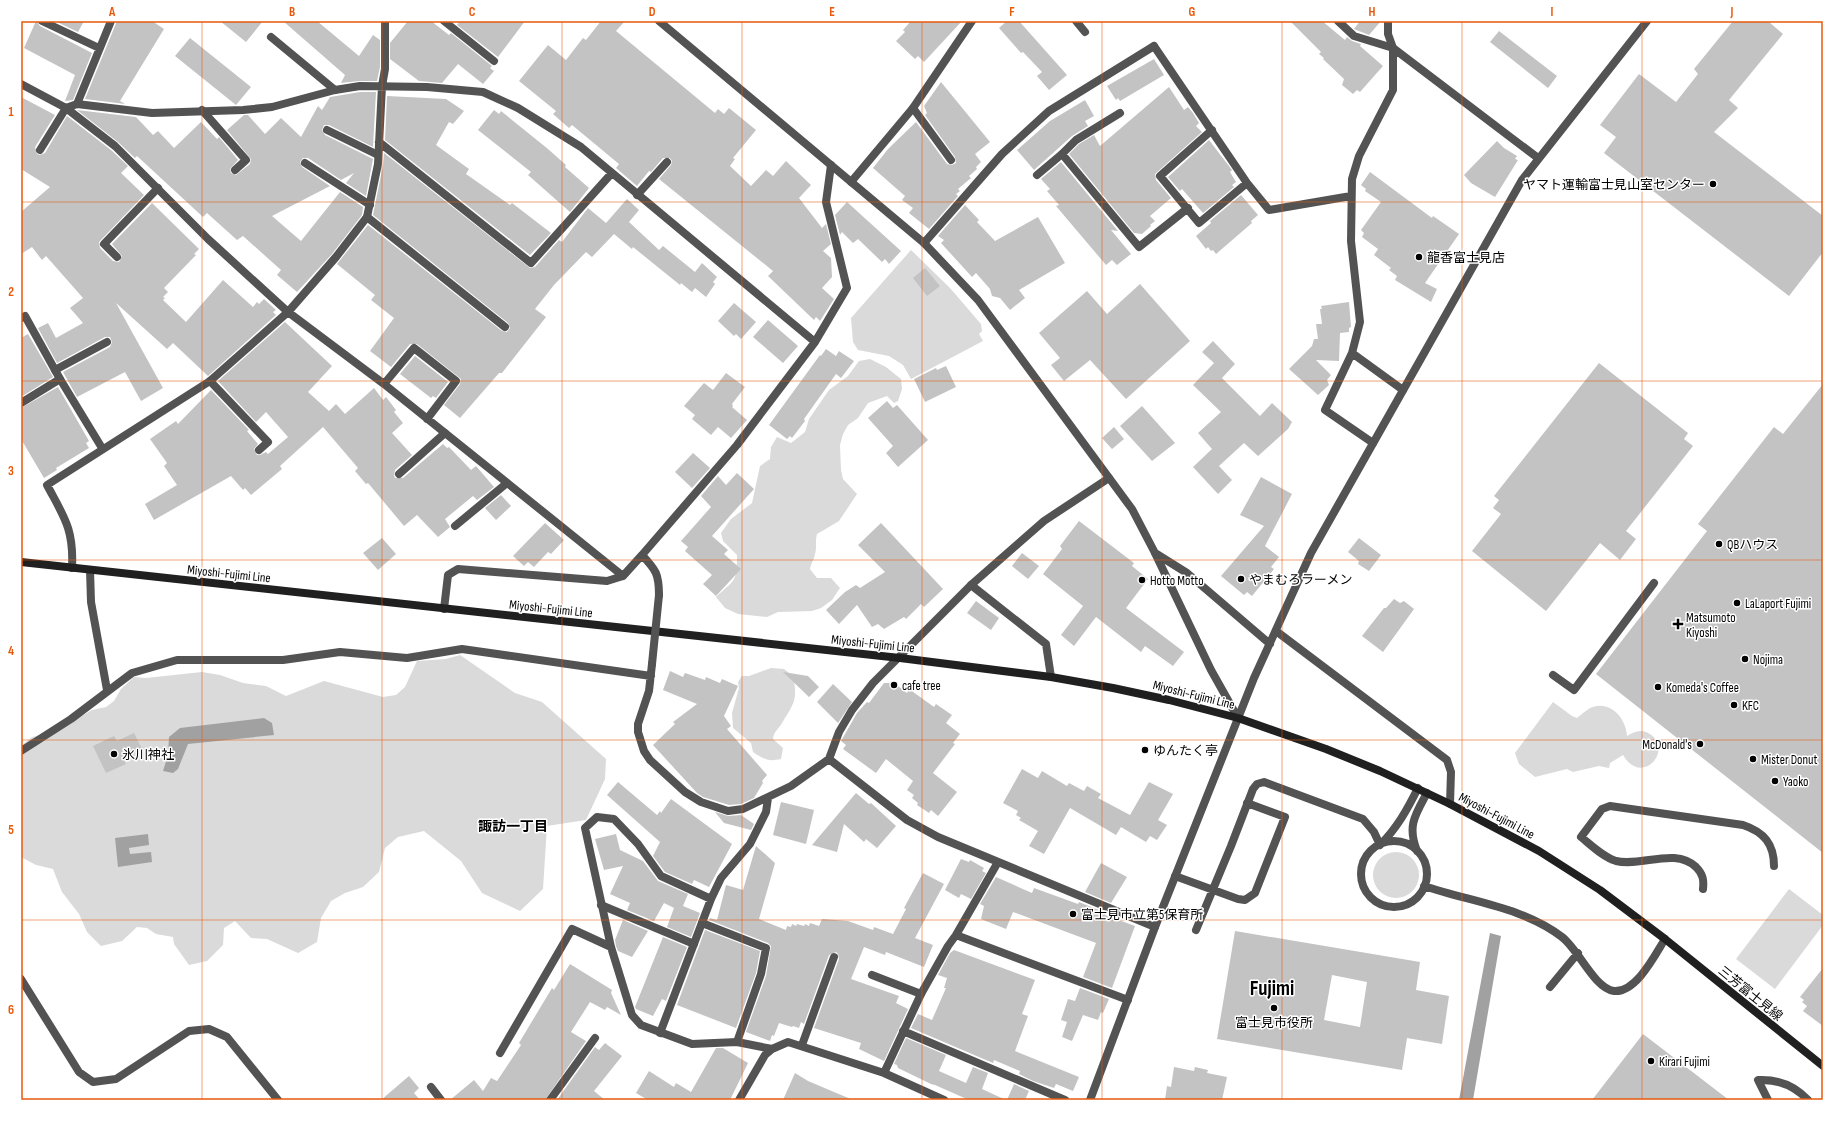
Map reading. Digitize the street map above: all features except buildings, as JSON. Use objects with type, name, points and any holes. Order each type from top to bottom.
[{"type":"main road","name":"Miyoshi-Fujimi Line","points":[[21,562],[900,658],[1051,677],[1169,700],[1238,718],[1326,749],[1427,792],[1545,855],[1600,890],[1665,939]]},
{"type":"main road","name":"三芳富士見線","points":[[1665,939],[1823,1066]]},
{"type":"street","points":[[42,21],[99,48]]},
{"type":"street","points":[[77,104],[111,21]]},
{"type":"street","points":[[72,568],[72,538],[66,522],[46,485],[102,448],[210,381],[288,312],[336,257],[367,217],[378,155],[382,86],[385,69],[385,21]]},
{"type":"street","points":[[444,21],[494,61]]},
{"type":"street","points":[[659,21],[924,243],[978,300],[1132,509],[1155,553],[1211,670],[1238,718]]},
{"type":"street","points":[[851,182],[912,108],[972,21]]},
{"type":"street","points":[[1076,21],[1085,32]]},
{"type":"street","points":[[1338,21],[1354,36],[1393,48],[1538,158]]},
{"type":"street","points":[[1373,443],[1325,410],[1352,353],[1360,322],[1351,241],[1352,180],[1359,156],[1393,90],[1393,48],[1388,34],[1388,21]]},
{"type":"street","points":[[1090,1100],[1155,927],[1238,718],[1311,553],[1522,180],[1647,21]]},
{"type":"street","points":[[271,37],[335,90]]},
{"type":"street","points":[[924,243],[1002,154],[1049,111],[1154,46],[1246,182],[1269,210],[1351,196]]},
{"type":"street","points":[[21,84],[66,108],[115,146],[208,238],[288,312],[384,384],[623,576]]},
{"type":"street","points":[[40,150],[66,108],[77,104],[152,113],[202,110],[243,110],[272,107],[335,90],[382,86],[427,87],[483,92],[518,108],[581,147],[611,174],[815,342]]},
{"type":"street","points":[[912,108],[951,160]]},
{"type":"street","points":[[202,110],[246,160],[235,170]]},
{"type":"street","points":[[1037,175],[1076,140],[1120,113]]},
{"type":"street","points":[[327,130],[378,155]]},
{"type":"street","points":[[1212,130],[1160,176],[1199,223],[1246,182]]},
{"type":"street","points":[[379,142],[531,264],[611,174]]},
{"type":"street","points":[[1062,154],[1139,247],[1188,208]]},
{"type":"street","points":[[637,195],[667,162]]},
{"type":"street","points":[[305,163],[370,205]]},
{"type":"street","points":[[444,608],[448,575],[458,569],[607,581],[623,576],[642,555],[737,445],[815,342],[847,288],[826,202],[831,165]]},
{"type":"street","points":[[117,256],[104,244],[158,188]]},
{"type":"street","points":[[367,217],[505,327]]},
{"type":"street","points":[[21,318],[25,316],[60,379],[102,448]]},
{"type":"street","points":[[56,370],[107,342]]},
{"type":"street","points":[[384,384],[414,348],[456,381],[428,419]]},
{"type":"street","points":[[1352,353],[1404,390]]},
{"type":"street","points":[[21,403],[60,379]]},
{"type":"street","points":[[210,381],[268,442],[259,450]]},
{"type":"street","points":[[399,474],[444,433]]},
{"type":"street","points":[[642,555],[657,574],[659,579],[659,595],[649,691],[641,714],[638,732],[644,752],[650,760],[685,792],[717,809],[728,811],[743,809],[791,786],[829,759],[839,732],[852,710],[873,683],[900,658],[971,585],[1044,520],[1109,478]]},
{"type":"street","points":[[455,526],[507,483]]},
{"type":"street","points":[[1155,553],[1187,573],[1270,644]]},
{"type":"street","points":[[90,570],[92,602],[108,690]]},
{"type":"street","points":[[1553,675],[1574,690],[1654,582]]},
{"type":"street","points":[[971,585],[1046,644],[1051,677]]},
{"type":"street","points":[[1276,631],[1447,760],[1451,772],[1450,804]]},
{"type":"street","points":[[21,751],[72,719],[132,673],[177,660],[283,660],[340,652],[407,658],[462,649],[651,676]]},
{"type":"street","points":[[829,759],[907,820],[938,837],[1155,927]]},
{"type":"street","points":[[1196,930],[1247,803],[1253,789],[1257,784],[1264,782],[1363,819],[1374,832],[1380,845]]},
{"type":"street","points":[[1418,788],[1405,815],[1392,833],[1364,859],[1361,869],[1361,880],[1371,899],[1380,904],[1391,907],[1401,906],[1411,902],[1419,895],[1424,886],[1426,868],[1412,839],[1412,829],[1414,818],[1427,792]]},
{"type":"street","points":[[660,1033],[711,899],[721,878],[750,844],[766,812],[768,798]]},
{"type":"street","points":[[1175,876],[1212,891],[1245,900],[1254,893],[1285,816],[1247,803]]},
{"type":"street","points":[[1703,890],[1704,881],[1700,871],[1691,862],[1678,858],[1625,862],[1616,860],[1607,856],[1581,836],[1602,809],[1610,806],[1743,825],[1760,832],[1767,839],[1772,847],[1774,866]]},
{"type":"street","points":[[711,899],[661,876],[638,844],[614,820],[597,817],[585,828],[611,947],[632,1015],[641,1025],[692,1044],[737,1042],[772,1049]]},
{"type":"street","points":[[1380,845],[1396,842],[1404,843],[1418,852]]},
{"type":"street","points":[[884,1073],[921,994],[998,862]]},
{"type":"street","points":[[1424,886],[1525,915],[1545,924],[1564,939],[1578,953],[1601,985],[1607,989],[1615,991],[1623,990],[1634,984],[1665,939]]},
{"type":"street","points":[[601,905],[694,944]]},
{"type":"street","points":[[702,924],[766,948],[761,974],[737,1042]]},
{"type":"street","points":[[500,1052],[572,930],[611,947]]},
{"type":"street","points":[[956,935],[1128,1000]]},
{"type":"street","points":[[1550,987],[1578,953]]},
{"type":"street","points":[[802,1045],[834,958]]},
{"type":"street","points":[[872,974],[921,994]]},
{"type":"street","points":[[21,979],[79,1072],[93,1082],[116,1079],[188,1032],[209,1029],[227,1037],[278,1100]]},
{"type":"street","points":[[903,1031],[1065,1100]]},
{"type":"street","points":[[550,1100],[595,1038]]},
{"type":"street","points":[[739,1100],[764,1055],[772,1049],[788,1042],[802,1045],[884,1073],[944,1100]]},
{"type":"street","points":[[1768,1100],[1758,1080],[1768,1079],[1780,1082],[1801,1093],[1808,1100]]},
{"type":"street","points":[[431,1087],[442,1100]]},
{"type":"shaded area","points":[[911,250],[950,288],[981,324],[982,331],[979,334],[983,341],[911,379],[903,365],[889,356],[858,350],[853,342],[851,318]]},
{"type":"shaded area","points":[[870,359],[886,367],[901,379],[902,389],[898,401],[894,403],[887,396],[868,403],[858,418],[848,425],[843,434],[840,445],[841,470],[843,479],[857,494],[839,521],[817,534],[816,552],[810,569],[817,578],[831,578],[840,588],[832,600],[821,608],[812,611],[778,612],[767,617],[738,614],[725,608],[716,597],[734,580],[737,555],[723,541],[721,533],[731,519],[752,503],[760,466],[770,459],[771,447],[777,437],[791,443],[805,432],[809,419],[829,390],[848,376],[859,361]]},
{"type":"shaded area","points":[[460,655],[515,693],[542,702],[606,759],[605,779],[586,820],[547,826],[543,889],[520,911],[482,893],[461,861],[424,831],[398,837],[385,848],[379,872],[363,887],[345,893],[331,901],[321,918],[317,942],[298,953],[267,939],[251,938],[235,921],[224,928],[223,945],[207,961],[189,965],[174,944],[173,937],[156,934],[147,928],[137,927],[122,941],[101,946],[87,932],[79,914],[62,892],[53,869],[36,865],[21,857],[21,746],[32,737],[55,732],[92,710],[106,707],[114,701],[121,689],[134,677],[146,678],[202,672],[220,675],[243,683],[266,686],[286,696],[324,681],[383,697],[396,695],[405,687],[417,661],[446,659]]},
{"type":"shaded area","points":[[771,668],[784,669],[793,676],[795,691],[792,706],[775,732],[773,739],[783,748],[781,759],[773,760],[763,758],[753,752],[751,743],[733,728],[732,713],[739,688],[738,682],[742,676],[749,676]]},
{"type":"shaded area","points":[[1553,702],[1577,718],[1590,708],[1604,706],[1610,708],[1616,712],[1624,723],[1627,736],[1635,732],[1642,731],[1648,733],[1656,740],[1659,747],[1657,755],[1653,762],[1647,766],[1639,768],[1631,764],[1623,755],[1610,763],[1609,768],[1599,766],[1573,772],[1567,769],[1535,777],[1519,764],[1515,753]]},
{"type":"shaded area","points":[[264,718],[272,723],[274,735],[188,744],[178,769],[173,773],[163,771],[168,755],[169,737],[180,728]]},
{"type":"shaded area","points":[[148,834],[149,845],[129,848],[130,854],[151,852],[152,862],[118,867],[115,838]]},
{"type":"shaded area","points":[[1401,852],[1405,853],[1415,862],[1418,866],[1418,884],[1409,894],[1401,898],[1391,898],[1383,894],[1374,884],[1373,870],[1377,862],[1387,853]]},
{"type":"shaded area","points":[[1789,889],[1823,915],[1823,925],[1775,989],[1736,959]]},
{"type":"shaded area","points":[[1490,933],[1501,936],[1473,1100],[1459,1100]]},
{"type":"place","name":"ヤマト運輸富士見山室センター","points":[[1713,184]]},
{"type":"place","name":"龍香富士見店","points":[[1419,257]]},
{"type":"place","name":"QBハウス","points":[[1719,544]]},
{"type":"place","name":"やまむろラーメン","points":[[1241,579]]},
{"type":"place","name":"Hotto Motto","points":[[1142,580]]},
{"type":"place","name":"LaLaport Fujimi","points":[[1737,603]]},
{"type":"place","name":"Matsumoto Kiyoshi","points":[[1678,624]]},
{"type":"place","name":"Nojima","points":[[1745,659]]},
{"type":"place","name":"cafe tree","points":[[894,685]]},
{"type":"place","name":"Komeda's Coffee","points":[[1658,687]]},
{"type":"place","name":"KFC","points":[[1734,705]]},
{"type":"place","name":"McDonald's","points":[[1700,744]]},
{"type":"place","name":"ゆんたく亭","points":[[1145,750]]},
{"type":"place","name":"氷川神社","points":[[114,754]]},
{"type":"place","name":"Mister Donut","points":[[1753,759]]},
{"type":"place","name":"Yaoko","points":[[1775,781]]},
{"type":"place","name":"富士見市立第5保育所","points":[[1073,914]]},
{"type":"place","name":"富士見市役所","points":[[1274,1008]]},
{"type":"place","name":"Kirari Fujimi","points":[[1651,1061]]},
{"type":"district","name":"諏訪一丁目","points":[[513,826]]},
{"type":"district","name":"Fujimi","points":[[1272,988]]}]
